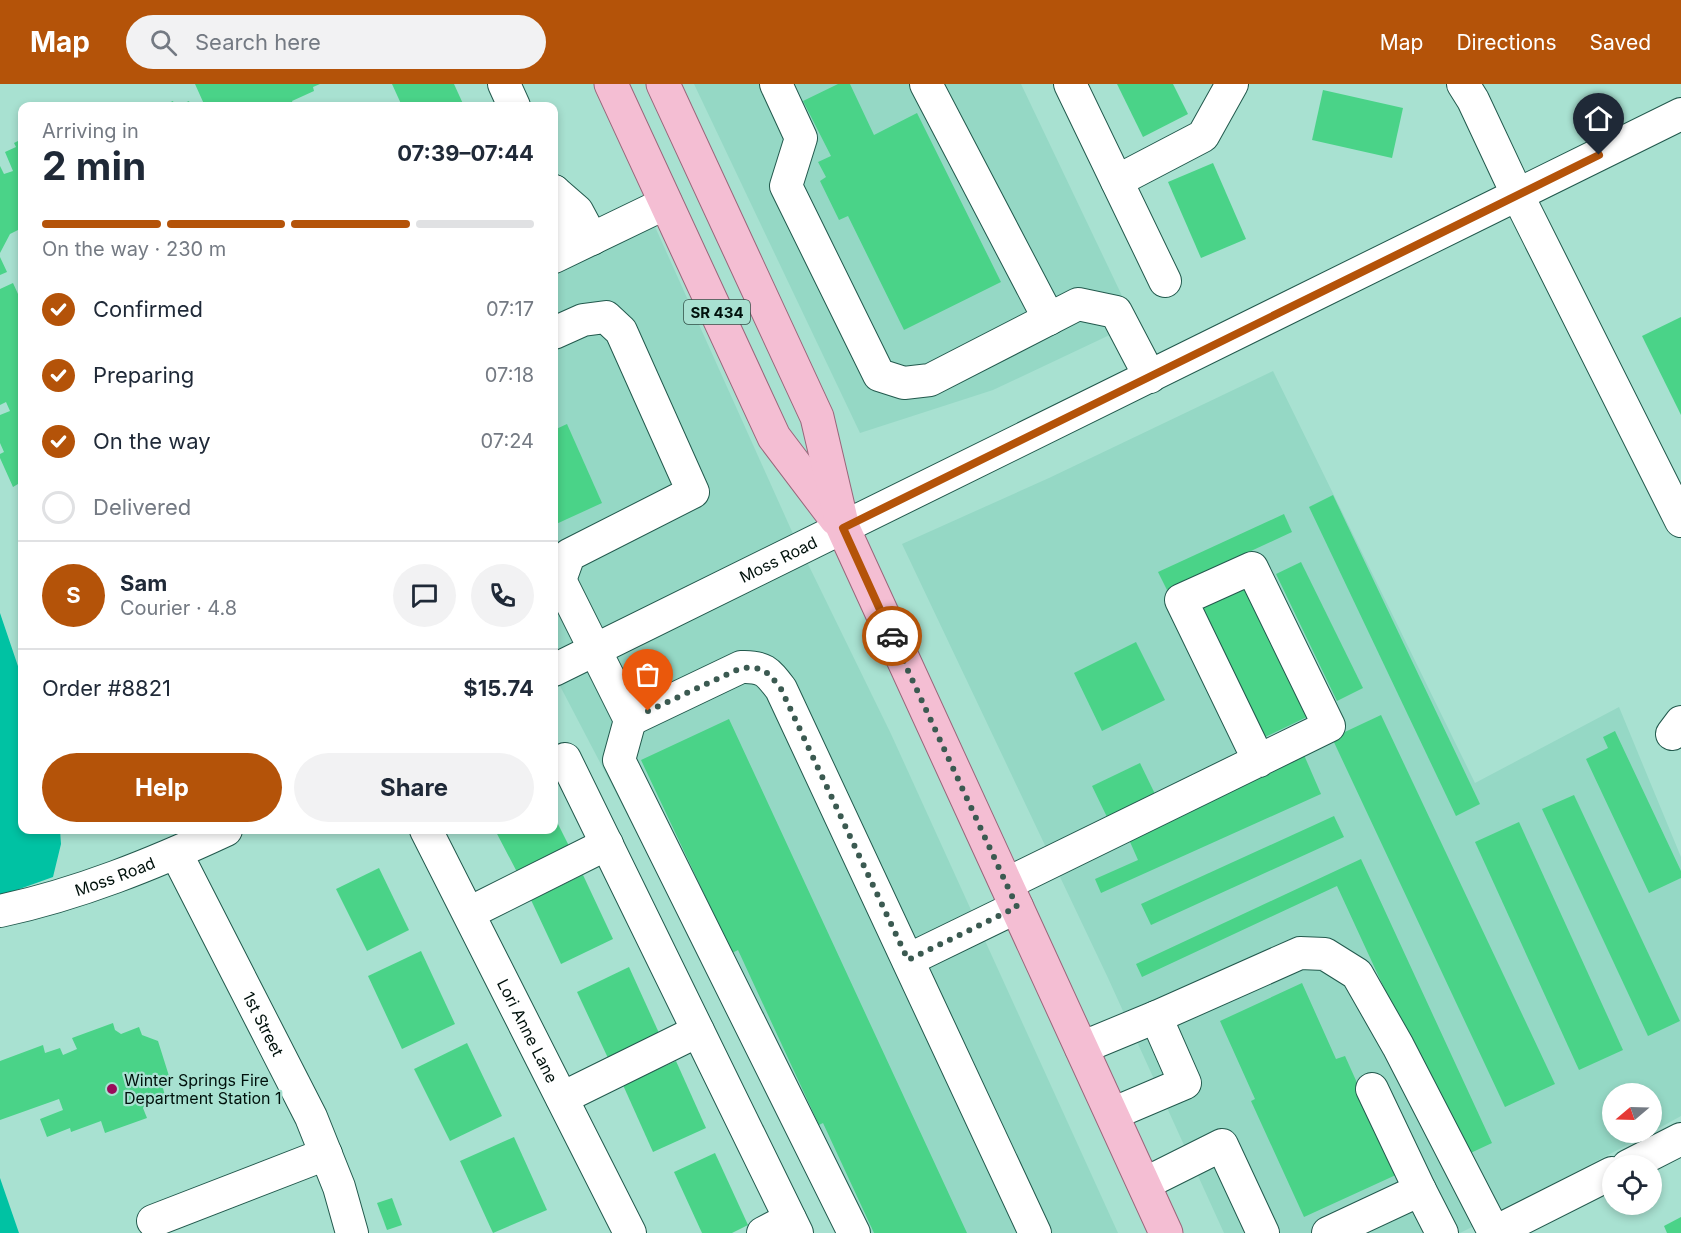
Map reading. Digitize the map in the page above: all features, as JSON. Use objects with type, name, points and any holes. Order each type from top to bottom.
[{"type":"main road","name":"SR 434","points":[[611,84],[774,437],[843,528]]},
{"type":"main road","name":"SR 434","points":[[670,88],[817,417],[843,528],[1166,1233]]},
{"type":"street","points":[[504,84],[512,102]]},
{"type":"street","points":[[776,84],[801,138],[786,186],[879,375],[904,383],[930,380],[1078,304],[1116,312],[1150,377]]},
{"type":"street","points":[[926,84],[1049,319]]},
{"type":"street","points":[[1070,84],[1165,281]]},
{"type":"street","points":[[1117,181],[1203,136],[1232,84]]},
{"type":"street","points":[[1463,84],[1473,100],[1518,196],[1681,521]]},
{"type":"street","name":"Moss Road","points":[[558,668],[1681,114]]},
{"type":"street","points":[[558,194],[577,211],[592,239]]},
{"type":"street","points":[[558,255],[666,203]]},
{"type":"street","points":[[558,331],[583,320],[606,316],[621,331],[693,492],[569,555],[558,575]]},
{"type":"street","points":[[908,960],[1011,896],[1259,761],[1329,726],[1252,568],[1181,600],[1259,761]]},
{"type":"street","points":[[558,579],[630,720],[619,760],[854,1233]]},
{"type":"street","points":[[630,720],[741,668],[755,666],[768,672],[781,689],[1035,1233]]},
{"type":"street","points":[[565,759],[794,1226],[763,1233]]},
{"type":"street","name":"Moss Road","points":[[0,911],[44,902],[116,878],[217,834]]},
{"type":"street","name":"Lori Anne Lane","points":[[428,834],[630,1233]]},
{"type":"street","points":[[469,913],[607,844]]},
{"type":"street","name":"1st Street","points":[[176,853],[311,1117],[339,1187],[352,1233]]},
{"type":"street","points":[[1081,1048],[1300,953],[1325,954],[1357,974],[1398,1046],[1493,1233],[1602,1178]]},
{"type":"street","points":[[1112,1114],[1185,1083],[1156,1017]]},
{"type":"street","points":[[562,1098],[698,1031]]},
{"type":"street","points":[[1372,1089],[1442,1233]]},
{"type":"street","points":[[1650,1155],[1681,1139]]},
{"type":"street","points":[[1144,1184],[1222,1145],[1263,1233]]},
{"type":"street","points":[[153,1221],[326,1154]]},
{"type":"street","points":[[1328,1233],[1420,1190]]},
{"type":"shaded area","points":[[694,84],[1021,84],[1135,323],[993,390],[860,433]]},
{"type":"shaded area","points":[[652,220],[794,536],[558,652],[558,256]]},
{"type":"shaded area","points":[[1273,371],[1475,783],[1619,707],[1681,857],[1681,1116],[1662,1126],[1662,1083],[1602,1083],[1602,1143],[1631,1143],[1608,1155],[1602,1155],[1602,1158],[1460,1233],[1224,1233],[1108,978],[902,544],[1049,478]]},
{"type":"shaded area","points":[[807,562],[891,734],[1118,1233],[846,1233],[559,684]]},
{"type":"green space","points":[[0,613],[18,666],[18,834],[60,834],[61,844],[53,877],[0,896]]},
{"type":"green space","points":[[0,1178],[19,1233],[0,1233]]},
{"type":"building","points":[[195,84],[320,84],[313,87],[314,91],[292,102],[203,102]]},
{"type":"building","points":[[392,84],[454,84],[462,102],[400,102]]},
{"type":"building","points":[[838,84],[850,84],[874,135],[917,113],[1001,282],[904,330],[848,216],[839,220],[820,181],[826,177],[818,162],[831,156],[803,101]]},
{"type":"building","points":[[1117,84],[1173,84],[1188,114],[1143,137]]},
{"type":"building","points":[[1323,90],[1403,108],[1392,158],[1312,140]]},
{"type":"building","points":[[18,141],[18,230],[10,234],[0,253],[0,166],[4,174],[13,171],[5,152],[16,147],[14,143]]},
{"type":"building","points":[[1213,163],[1246,239],[1201,258],[1168,182]]},
{"type":"building","points":[[0,257],[7,272],[0,275]]},
{"type":"building","points":[[13,283],[18,294],[18,484],[13,487],[0,458],[0,454],[4,452],[0,443],[0,415],[10,411],[6,402],[0,405],[0,289]]},
{"type":"building","points":[[1681,317],[1681,415],[1642,336]]},
{"type":"building","points":[[567,424],[602,503],[558,523],[558,428]]},
{"type":"building","points":[[1333,495],[1480,804],[1456,816],[1309,507]]},
{"type":"building","points":[[1284,514],[1292,532],[1167,590],[1158,572]]},
{"type":"building","points":[[1301,562],[1363,688],[1337,701],[1276,574]]},
{"type":"building","points":[[1251,586],[1311,715],[1263,738],[1203,608]]},
{"type":"building","points":[[1136,642],[1165,700],[1102,731],[1074,673]]},
{"type":"building","points":[[1381,715],[1555,1084],[1505,1107],[1332,738]]},
{"type":"building","points":[[729,719],[967,1233],[874,1233],[823,1123],[819,1125],[738,950],[732,953],[641,760]]},
{"type":"building","points":[[1615,731],[1681,871],[1681,878],[1649,893],[1586,759],[1608,748],[1603,737]]},
{"type":"building","points":[[1304,755],[1321,794],[1101,893],[1095,879],[1138,860],[1127,835]]},
{"type":"building","points":[[1140,763],[1155,794],[1107,817],[1092,786]]},
{"type":"building","points":[[1574,795],[1680,1021],[1648,1036],[1542,809]]},
{"type":"building","points":[[1334,816],[1344,837],[1151,925],[1141,904]]},
{"type":"building","points":[[1519,822],[1623,1050],[1579,1070],[1475,842]]},
{"type":"building","points":[[558,824],[569,846],[517,872],[497,834],[558,834]]},
{"type":"building","points":[[1361,859],[1492,1143],[1462,1157],[1337,886],[1142,977],[1136,964]]},
{"type":"building","points":[[379,868],[409,930],[367,951],[336,889]]},
{"type":"building","points":[[583,875],[613,939],[561,964],[531,900]]},
{"type":"building","points":[[421,951],[455,1024],[402,1049],[368,976]]},
{"type":"building","points":[[629,967],[659,1033],[608,1058],[577,992]]},
{"type":"building","points":[[1302,983],[1336,1059],[1345,1056],[1398,1174],[1304,1217],[1251,1101],[1255,1099],[1220,1021]]},
{"type":"building","points":[[113,1023],[115,1030],[121,1034],[139,1027],[142,1035],[158,1041],[169,1076],[166,1077],[163,1088],[165,1096],[146,1102],[143,1108],[147,1118],[105,1133],[101,1121],[71,1132],[70,1128],[47,1137],[40,1119],[63,1110],[59,1099],[0,1120],[0,1061],[43,1045],[45,1053],[60,1048],[63,1055],[77,1049],[72,1038]]},
{"type":"building","points":[[467,1043],[502,1116],[450,1141],[414,1069]]},
{"type":"building","points":[[676,1061],[706,1128],[653,1152],[623,1085]]},
{"type":"building","points":[[514,1137],[547,1210],[493,1233],[460,1161]]},
{"type":"building","points":[[715,1153],[748,1225],[732,1233],[702,1233],[674,1172]]},
{"type":"building","points":[[392,1198],[402,1225],[387,1230],[377,1203]]},
{"type":"building","points":[[1681,1217],[1681,1233],[1667,1233],[1664,1226]]},
{"type":"way so far","points":[[648,711],[741,668],[755,666],[768,672],[781,689],[908,960],[1017,907],[892,636]]},
{"type":"place","name":"Winter Springs Fire Department Station 1","points":[[112,1089]]},
{"type":"route","points":[[892,636],[843,528],[1599,155]]}]
